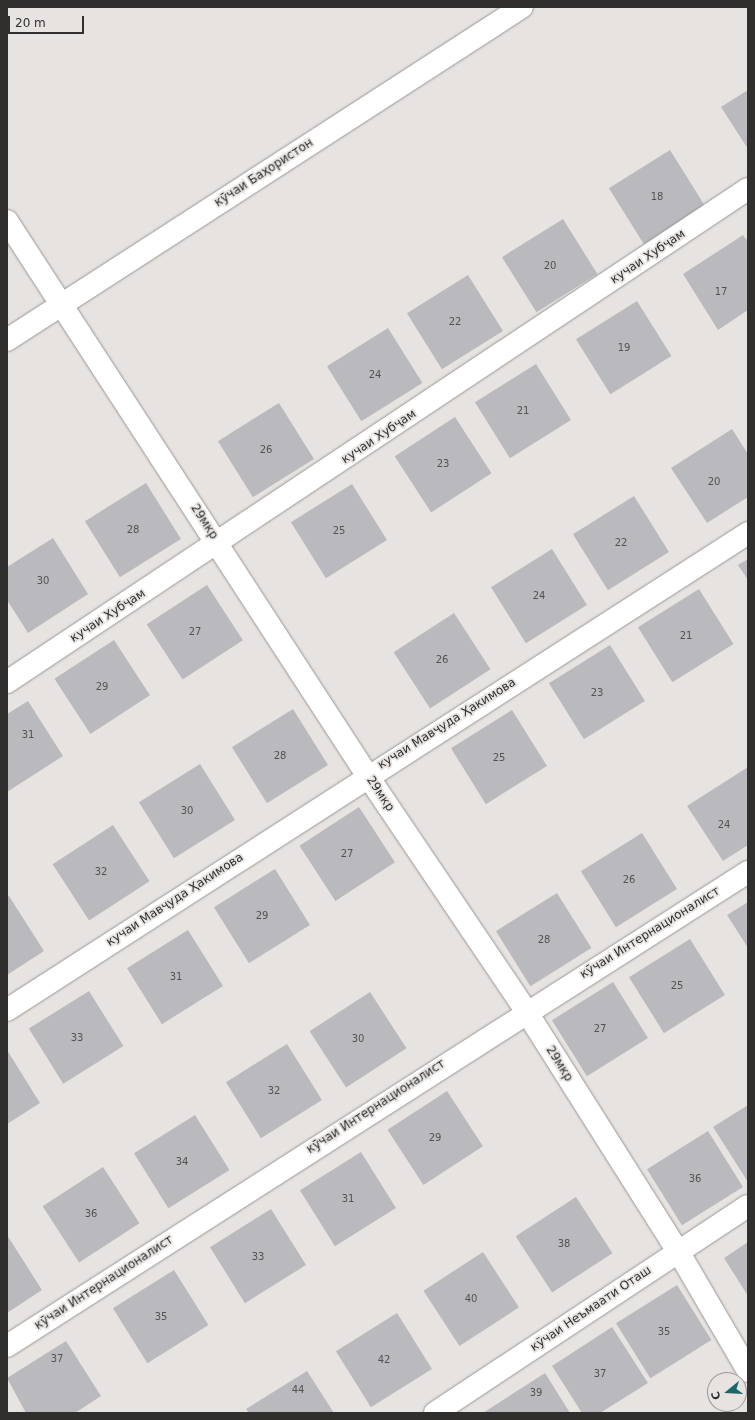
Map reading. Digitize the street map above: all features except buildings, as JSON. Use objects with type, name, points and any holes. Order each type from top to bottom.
[{"type":"street","name":"кӯчаи Баҳористон","points":[[7,340],[522,7]]},
{"type":"street","name":"кучаи Хубҷам","points":[[7,682],[218,544],[748,189]]},
{"type":"street","name":"29мкр","points":[[7,221],[367,775],[526,1011],[678,1251],[748,1371]]},
{"type":"street","name":"кучаи Мавҷуда Ҳакимова","points":[[7,1010],[367,775],[748,533]]},
{"type":"street","name":"кӯчаи Интернационалист","points":[[7,1346],[526,1011],[748,872]]},
{"type":"street","name":"кӯчаи Неъмаати Оташ","points":[[435,1413],[748,1206]]}]
